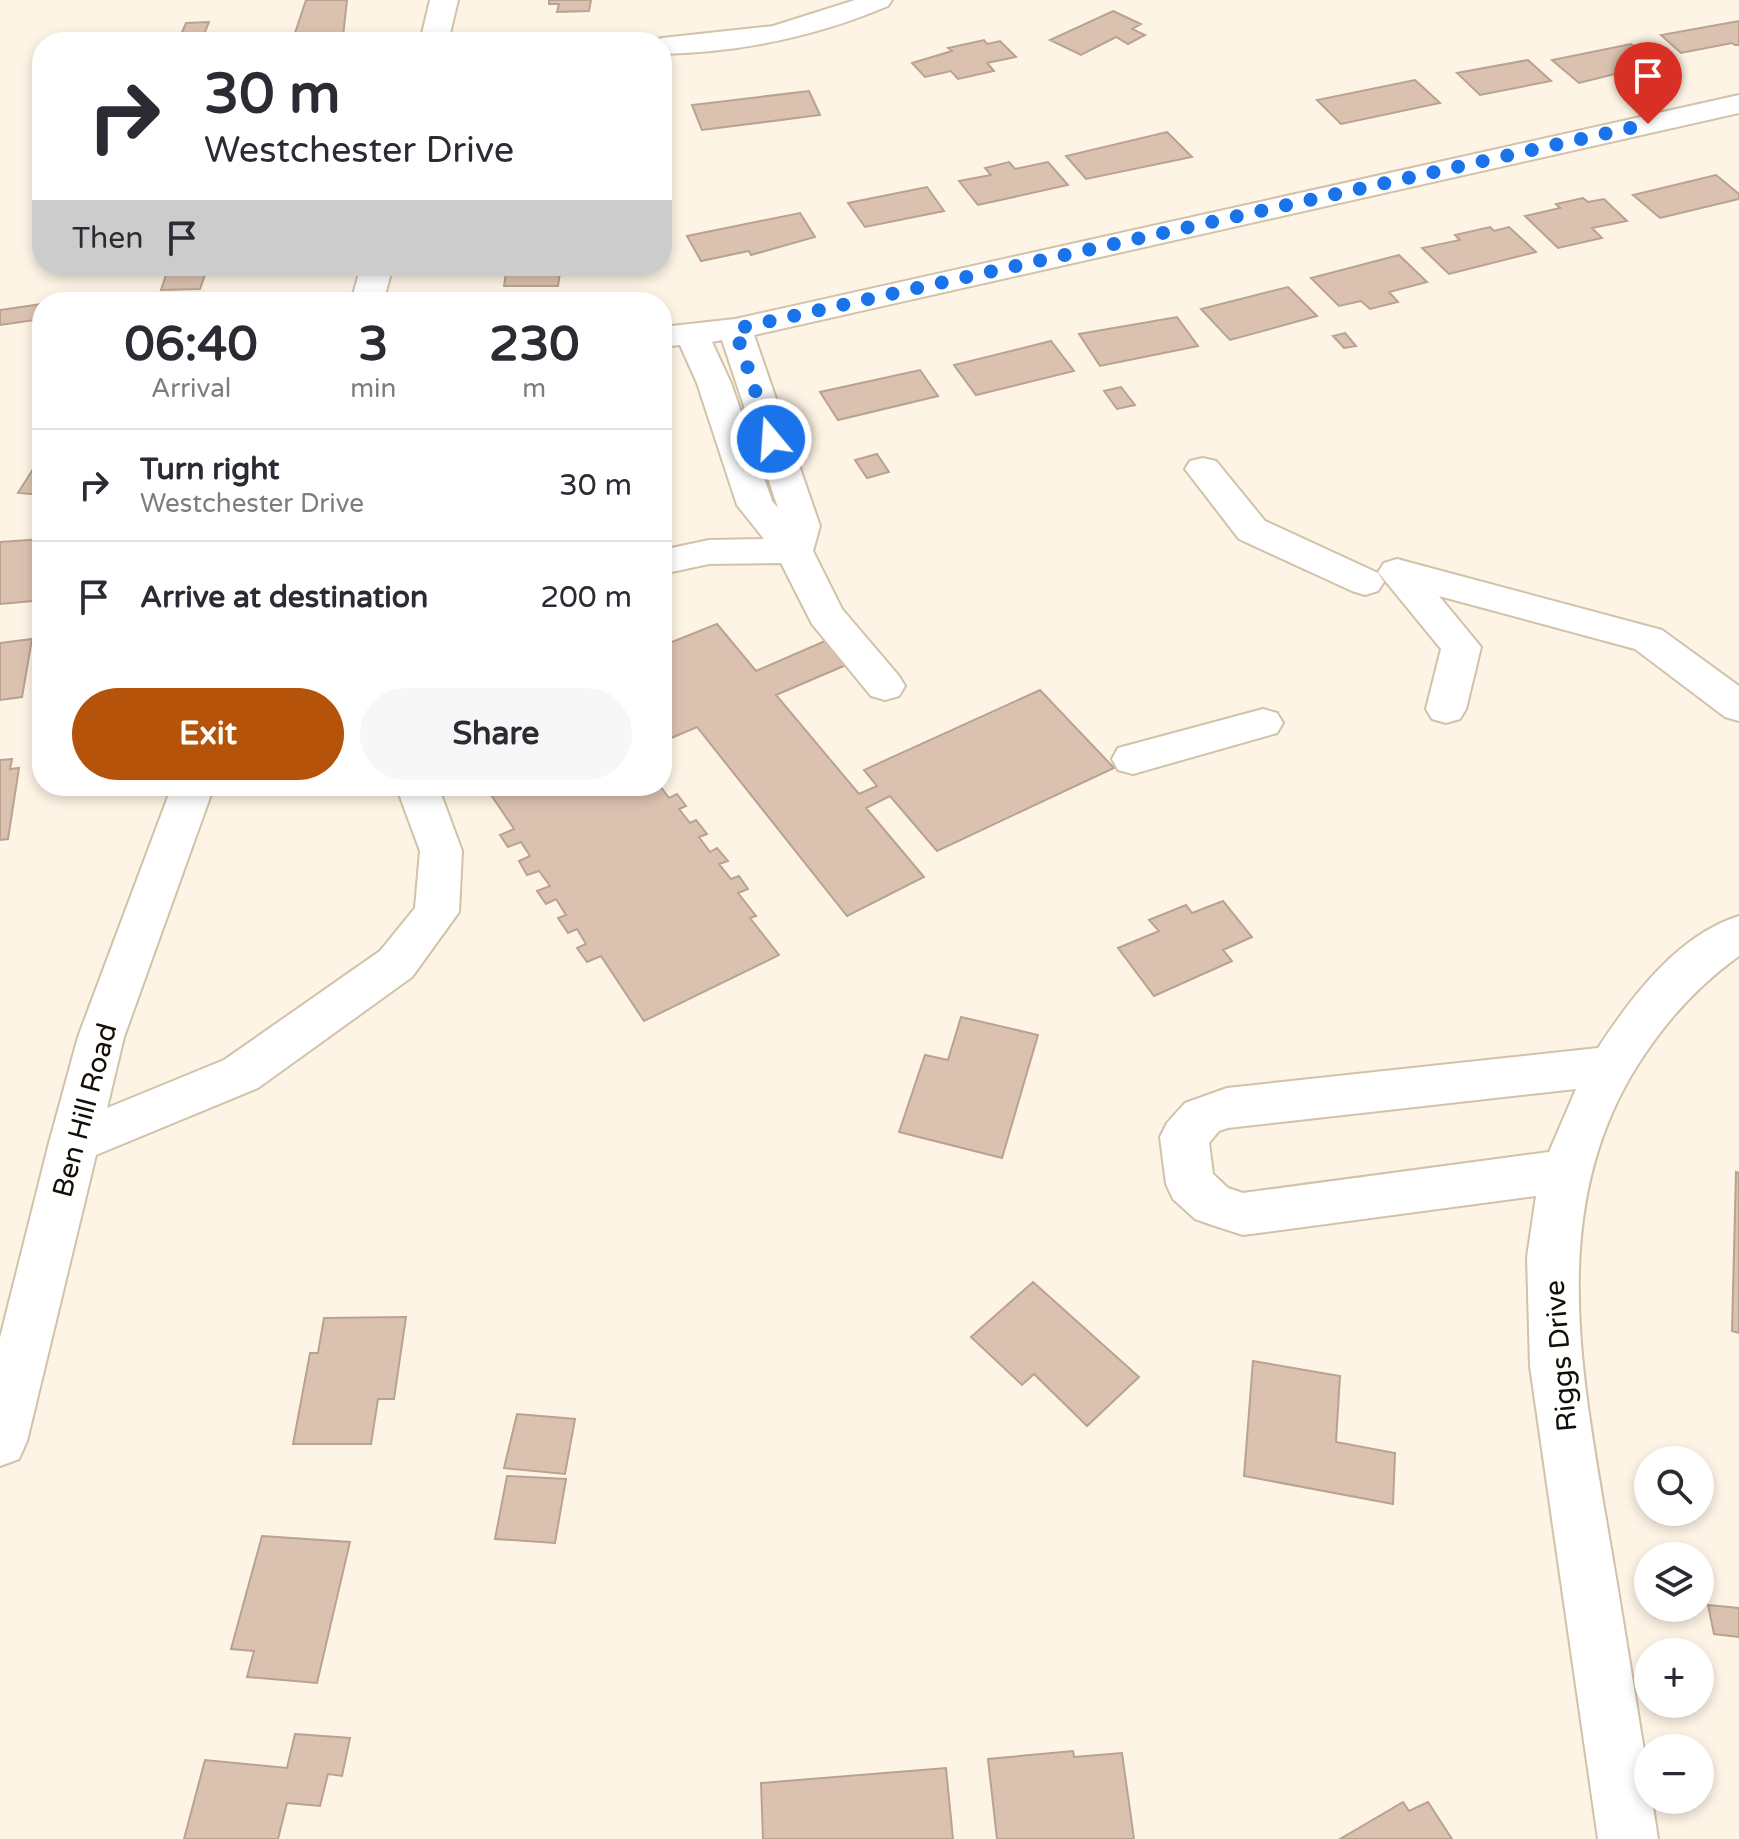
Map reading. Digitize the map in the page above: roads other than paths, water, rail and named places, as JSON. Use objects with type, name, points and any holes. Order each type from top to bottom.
[{"type":"street","points":[[436,32],[444,0]]},
{"type":"street","points":[[672,46],[705,46],[786,35],[878,0]]},
{"type":"street","points":[[677,335],[735,329],[1739,104]]},
{"type":"street","points":[[735,329],[802,526],[794,551]]},
{"type":"street","points":[[677,335],[714,383],[755,505],[775,533],[794,551],[826,615],[885,686]]},
{"type":"street","points":[[1203,469],[1252,530],[1365,582]]},
{"type":"street","points":[[672,560],[709,552],[794,551]]},
{"type":"street","points":[[1446,709],[1461,647],[1397,572],[1648,639],[1739,707]]},
{"type":"street","points":[[1133,759],[1263,723]]},
{"type":"street","name":"Ben Hill Road","points":[[0,1441],[101,1037],[189,796]]},
{"type":"street","points":[[73,1143],[241,1074],[396,964],[437,912],[441,851],[421,796]]},
{"type":"street","name":"Riggs Drive","points":[[1628,1839],[1554,1360],[1552,1255],[1566,1171],[1609,1066],[1658,1000],[1739,933]]},
{"type":"street","points":[[1566,1171],[1243,1214],[1212,1204],[1190,1184],[1184,1137],[1202,1117],[1227,1108],[1609,1066]]}]
